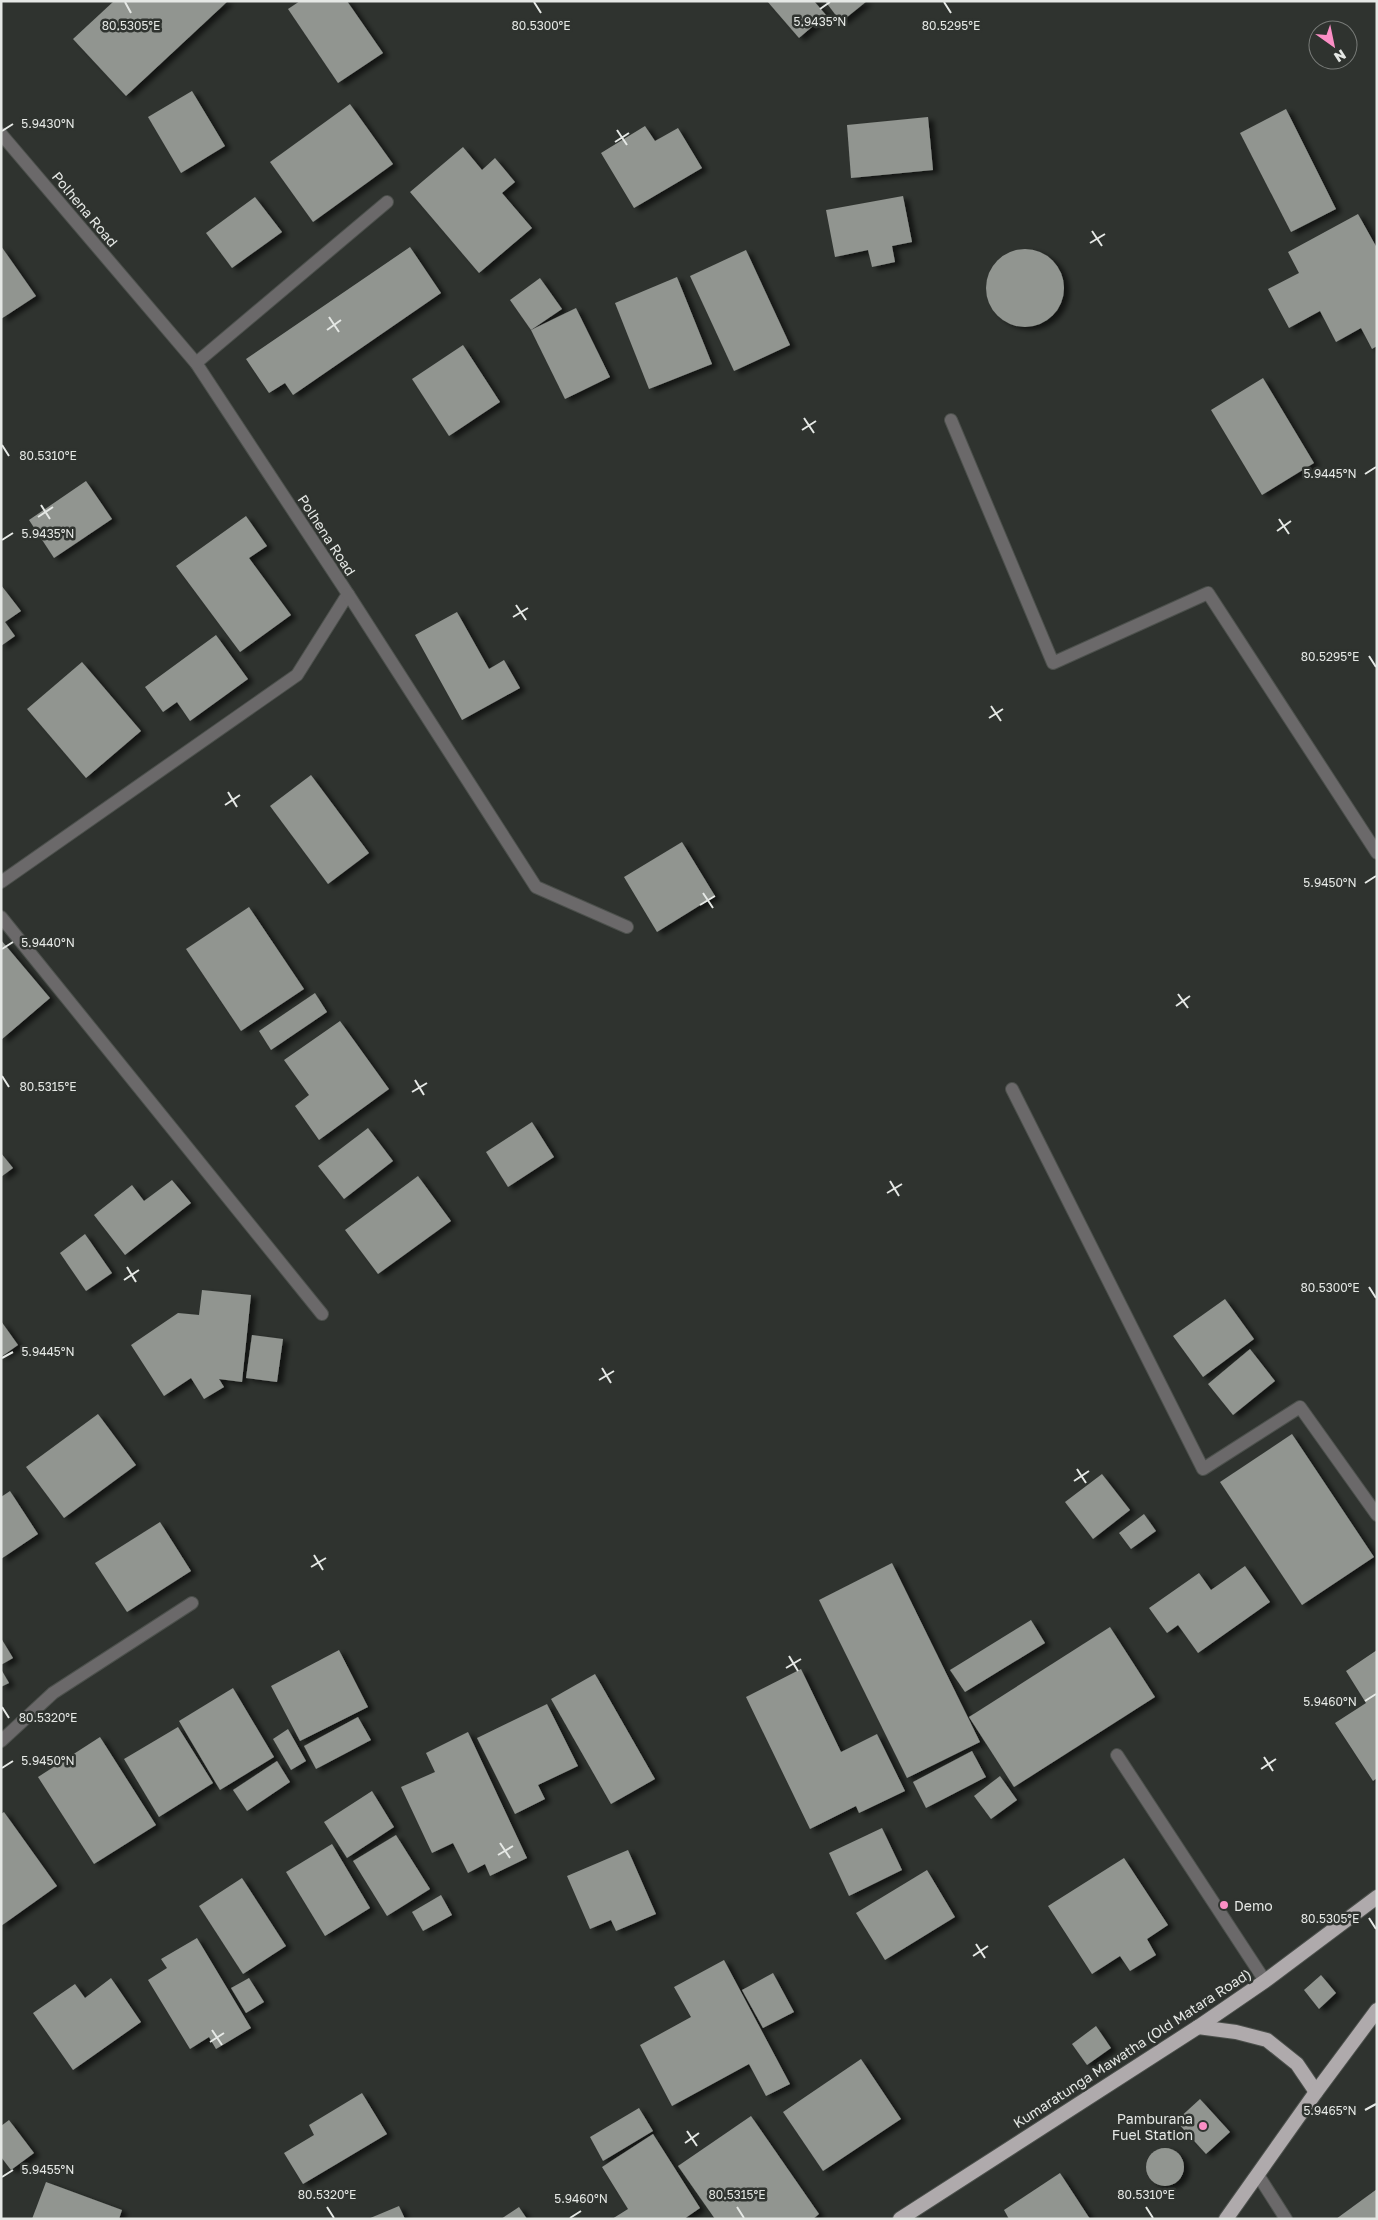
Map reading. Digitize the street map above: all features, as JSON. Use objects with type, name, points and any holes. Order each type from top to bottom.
[{"type":"highway","name":"Kumaratunga Mawatha (Old Matara Road)","points":[[900,2219],[1198,2027],[1265,1981],[1377,1897]]},
{"type":"highway","points":[[1226,2219],[1377,2010]]},
{"type":"highway","points":[[1198,2027],[1236,2032],[1267,2040],[1297,2064],[1316,2092]]},
{"type":"street","name":"Polhena Road","points":[[1,134],[196,363],[348,594],[296,675],[1,882]]},
{"type":"street","points":[[196,363],[388,202]]},
{"type":"street","points":[[951,420],[1053,663],[1208,594],[1377,853]]},
{"type":"street","points":[[348,594],[536,886],[627,927]]},
{"type":"street","points":[[1,917],[322,1314]]},
{"type":"street","points":[[1012,1088],[1203,1469],[1300,1407],[1377,1515]]},
{"type":"street","points":[[1,1741],[52,1694],[192,1603]]},
{"type":"street","points":[[1117,1755],[1265,1981]]},
{"type":"street","points":[[1258,2175],[1286,2219]]},
{"type":"building","points":[[114,1],[228,1],[126,96],[73,39]]},
{"type":"building","points":[[300,1],[347,1],[383,53],[338,83],[288,9]]},
{"type":"building","points":[[767,1],[814,1],[826,15],[799,38]]},
{"type":"building","points":[[825,1],[867,1],[841,22]]},
{"type":"building","points":[[192,91],[225,146],[181,173],[148,117]]},
{"type":"building","points":[[350,104],[393,164],[313,222],[270,162]]},
{"type":"building","points":[[1286,109],[1336,209],[1291,232],[1240,133]]},
{"type":"building","points":[[928,117],[933,170],[851,178],[847,125]]},
{"type":"building","points":[[645,126],[655,141],[678,128],[702,168],[634,208],[601,153]]},
{"type":"building","points":[[463,147],[482,170],[495,158],[515,182],[502,193],[532,228],[479,273],[410,192]]},
{"type":"building","points":[[903,196],[912,242],[892,246],[895,262],[872,267],[868,250],[835,257],[826,210]]},
{"type":"building","points":[[255,197],[282,232],[232,268],[206,233]]},
{"type":"building","points":[[1358,214],[1377,248],[1377,346],[1372,349],[1361,328],[1336,342],[1320,311],[1289,328],[1268,289],[1299,273],[1288,252]]},
{"type":"building","points":[[1,246],[36,296],[1,319]]},
{"type":"building","points":[[410,247],[441,293],[293,395],[285,383],[269,393],[246,359]]},
{"type":"building","points":[[1025,249],[1040,252],[1057,266],[1061,273],[1064,288],[1061,303],[1047,320],[1040,324],[1025,327],[1010,324],[993,310],[989,303],[986,288],[989,273],[1003,256],[1010,252]]},
{"type":"building","points":[[746,250],[790,345],[734,371],[690,276]]},
{"type":"building","points":[[677,277],[712,364],[649,389],[615,303]]},
{"type":"building","points":[[540,278],[562,309],[531,330],[510,300]]},
{"type":"building","points":[[576,308],[610,377],[565,399],[531,330]]},
{"type":"building","points":[[463,345],[500,402],[449,436],[412,379]]},
{"type":"building","points":[[1263,378],[1314,463],[1262,495],[1211,410]]},
{"type":"building","points":[[86,481],[112,519],[54,558],[29,520]]},
{"type":"building","points":[[246,516],[267,546],[249,558],[291,615],[240,652],[176,566]]},
{"type":"building","points":[[1,585],[21,611],[5,622],[15,636],[1,646]]},
{"type":"building","points":[[457,612],[489,669],[504,660],[520,688],[462,720],[415,635]]},
{"type":"building","points":[[216,635],[248,679],[190,721],[177,702],[163,712],[145,687]]},
{"type":"building","points":[[82,662],[141,731],[86,778],[27,709]]},
{"type":"building","points":[[311,775],[369,853],[328,884],[270,806]]},
{"type":"building","points":[[682,842],[715,896],[657,932],[624,877]]},
{"type":"building","points":[[249,907],[304,989],[241,1031],[186,949]]},
{"type":"building","points":[[1,940],[50,998],[1,1040]]},
{"type":"building","points":[[315,993],[327,1012],[271,1050],[259,1031]]},
{"type":"building","points":[[340,1021],[389,1089],[319,1140],[295,1106],[309,1095],[284,1060]]},
{"type":"building","points":[[532,1122],[554,1157],[508,1187],[486,1152]]},
{"type":"building","points":[[368,1128],[393,1161],[344,1199],[318,1166]]},
{"type":"building","points":[[1,1153],[13,1168],[1,1177]]},
{"type":"building","points":[[418,1176],[451,1221],[378,1274],[345,1230]]},
{"type":"building","points":[[172,1180],[191,1203],[125,1255],[94,1215],[132,1185],[144,1201]]},
{"type":"building","points":[[85,1234],[112,1273],[86,1291],[60,1253]]},
{"type":"building","points":[[202,1290],[251,1295],[242,1382],[219,1379],[224,1387],[204,1399],[191,1378],[164,1396],[131,1345],[178,1313],[199,1315]]},
{"type":"building","points":[[1225,1299],[1254,1339],[1203,1377],[1173,1336]]},
{"type":"building","points":[[1,1321],[18,1345],[1,1357]]},
{"type":"building","points":[[252,1335],[283,1339],[277,1382],[246,1378]]},
{"type":"building","points":[[1250,1349],[1275,1381],[1233,1415],[1208,1384]]},
{"type":"building","points":[[98,1414],[136,1465],[64,1518],[26,1467]]},
{"type":"building","points":[[1292,1434],[1374,1557],[1302,1605],[1220,1482]]},
{"type":"building","points":[[1102,1474],[1130,1510],[1093,1539],[1065,1502]]},
{"type":"building","points":[[10,1491],[38,1534],[1,1559],[1,1497]]},
{"type":"building","points":[[1144,1514],[1156,1531],[1131,1549],[1119,1533]]},
{"type":"building","points":[[160,1522],[191,1571],[127,1612],[95,1563]]},
{"type":"building","points":[[892,1563],[980,1742],[907,1778],[819,1600]]},
{"type":"building","points":[[1245,1566],[1270,1602],[1198,1653],[1178,1625],[1167,1633],[1149,1608],[1199,1573],[1211,1590]]},
{"type":"building","points":[[1031,1620],[1045,1643],[965,1692],[950,1670]]},
{"type":"building","points":[[1110,1627],[1155,1697],[1014,1787],[969,1717]]},
{"type":"building","points":[[1,1638],[13,1658],[1,1665]]},
{"type":"building","points":[[339,1650],[368,1707],[300,1741],[271,1686]]},
{"type":"building","points":[[1377,1650],[1377,1778],[1373,1781],[1335,1723],[1366,1703],[1346,1671]]},
{"type":"building","points":[[1,1669],[9,1683],[1,1687]]},
{"type":"building","points":[[801,1669],[841,1752],[877,1734],[905,1791],[859,1813],[856,1806],[810,1829],[746,1697]]},
{"type":"building","points":[[595,1674],[655,1779],[611,1804],[551,1699]]},
{"type":"building","points":[[233,1688],[274,1757],[220,1790],[179,1721]]},
{"type":"building","points":[[547,1704],[578,1766],[538,1785],[545,1799],[515,1814],[477,1738]]},
{"type":"building","points":[[358,1717],[371,1740],[316,1769],[304,1746]]},
{"type":"building","points":[[178,1727],[213,1783],[159,1817],[124,1759]]},
{"type":"building","points":[[288,1729],[306,1761],[291,1770],[273,1739]]},
{"type":"building","points":[[468,1732],[527,1858],[490,1876],[485,1864],[468,1873],[453,1843],[432,1853],[401,1787],[435,1772],[426,1753]]},
{"type":"building","points":[[100,1737],[156,1825],[94,1864],[38,1777]]},
{"type":"building","points":[[972,1751],[986,1777],[926,1808],[913,1782]]},
{"type":"building","points":[[277,1761],[290,1782],[247,1811],[233,1790]]},
{"type":"building","points":[[1000,1776],[1017,1800],[991,1819],[974,1796]]},
{"type":"building","points":[[372,1791],[394,1827],[347,1858],[324,1822]]},
{"type":"building","points":[[4,1812],[57,1886],[1,1926],[1,1814]]},
{"type":"building","points":[[882,1828],[902,1870],[849,1896],[829,1853]]},
{"type":"building","points":[[396,1835],[430,1889],[387,1916],[353,1861]]},
{"type":"building","points":[[332,1844],[370,1908],[325,1936],[286,1872]]},
{"type":"building","points":[[628,1850],[656,1914],[616,1931],[611,1920],[590,1929],[567,1876]]},
{"type":"building","points":[[1124,1858],[1168,1925],[1147,1939],[1156,1955],[1130,1971],[1120,1956],[1092,1974],[1048,1906]]},
{"type":"building","points":[[927,1870],[955,1917],[885,1960],[856,1913]]},
{"type":"building","points":[[242,1878],[286,1946],[243,1974],[199,1906]]},
{"type":"building","points":[[441,1895],[452,1915],[423,1931],[412,1912]]},
{"type":"building","points":[[197,1938],[251,2028],[216,2049],[209,2037],[190,2049],[148,1980],[167,1968],[161,1959]]},
{"type":"building","points":[[724,1960],[790,2084],[766,2096],[749,2064],[672,2106],[640,2045],[691,2017],[674,1987]]},
{"type":"building","points":[[773,1973],[794,2012],[763,2028],[742,1990]]},
{"type":"building","points":[[1321,1975],[1336,1993],[1319,2009],[1304,1990]]},
{"type":"building","points":[[111,1978],[141,2022],[73,2070],[33,2013],[75,1984],[85,1998]]},
{"type":"building","points":[[249,1978],[264,2002],[246,2013],[231,1988]]},
{"type":"building","points":[[1096,2026],[1111,2048],[1087,2065],[1072,2044]]},
{"type":"building","points":[[861,2059],[901,2119],[823,2171],[783,2112]]},
{"type":"building","points":[[362,2093],[387,2134],[303,2184],[284,2153],[314,2135],[309,2125]]},
{"type":"building","name":"Pamburana Fuel Station","points":[[1200,2099],[1230,2132],[1206,2154],[1176,2121]]},
{"type":"building","points":[[639,2108],[653,2131],[603,2161],[590,2137]]},
{"type":"building","points":[[751,2116],[819,2214],[813,2219],[715,2219],[678,2166]]},
{"type":"building","points":[[9,2120],[34,2153],[11,2170],[1,2157],[1,2126]]},
{"type":"building","points":[[653,2134],[700,2208],[684,2219],[612,2219],[628,2209],[602,2167]]},
{"type":"building","points":[[1165,2148],[1179,2153],[1184,2167],[1179,2181],[1165,2186],[1151,2181],[1146,2167],[1151,2153]]},
{"type":"building","points":[[1060,2173],[1090,2219],[1009,2219],[1004,2210]]},
{"type":"building","points":[[46,2182],[122,2210],[119,2219],[32,2219]]},
{"type":"building","points":[[1377,2189],[1377,2219],[1336,2219]]},
{"type":"building","points":[[399,2206],[405,2219],[368,2219]]},
{"type":"building","points":[[519,2207],[527,2219],[501,2219]]},
{"type":"place","name":"Demo","points":[[1224,1905]]},
{"type":"place","name":"Pamburana Fuel Station","points":[[1203,2126]]}]
